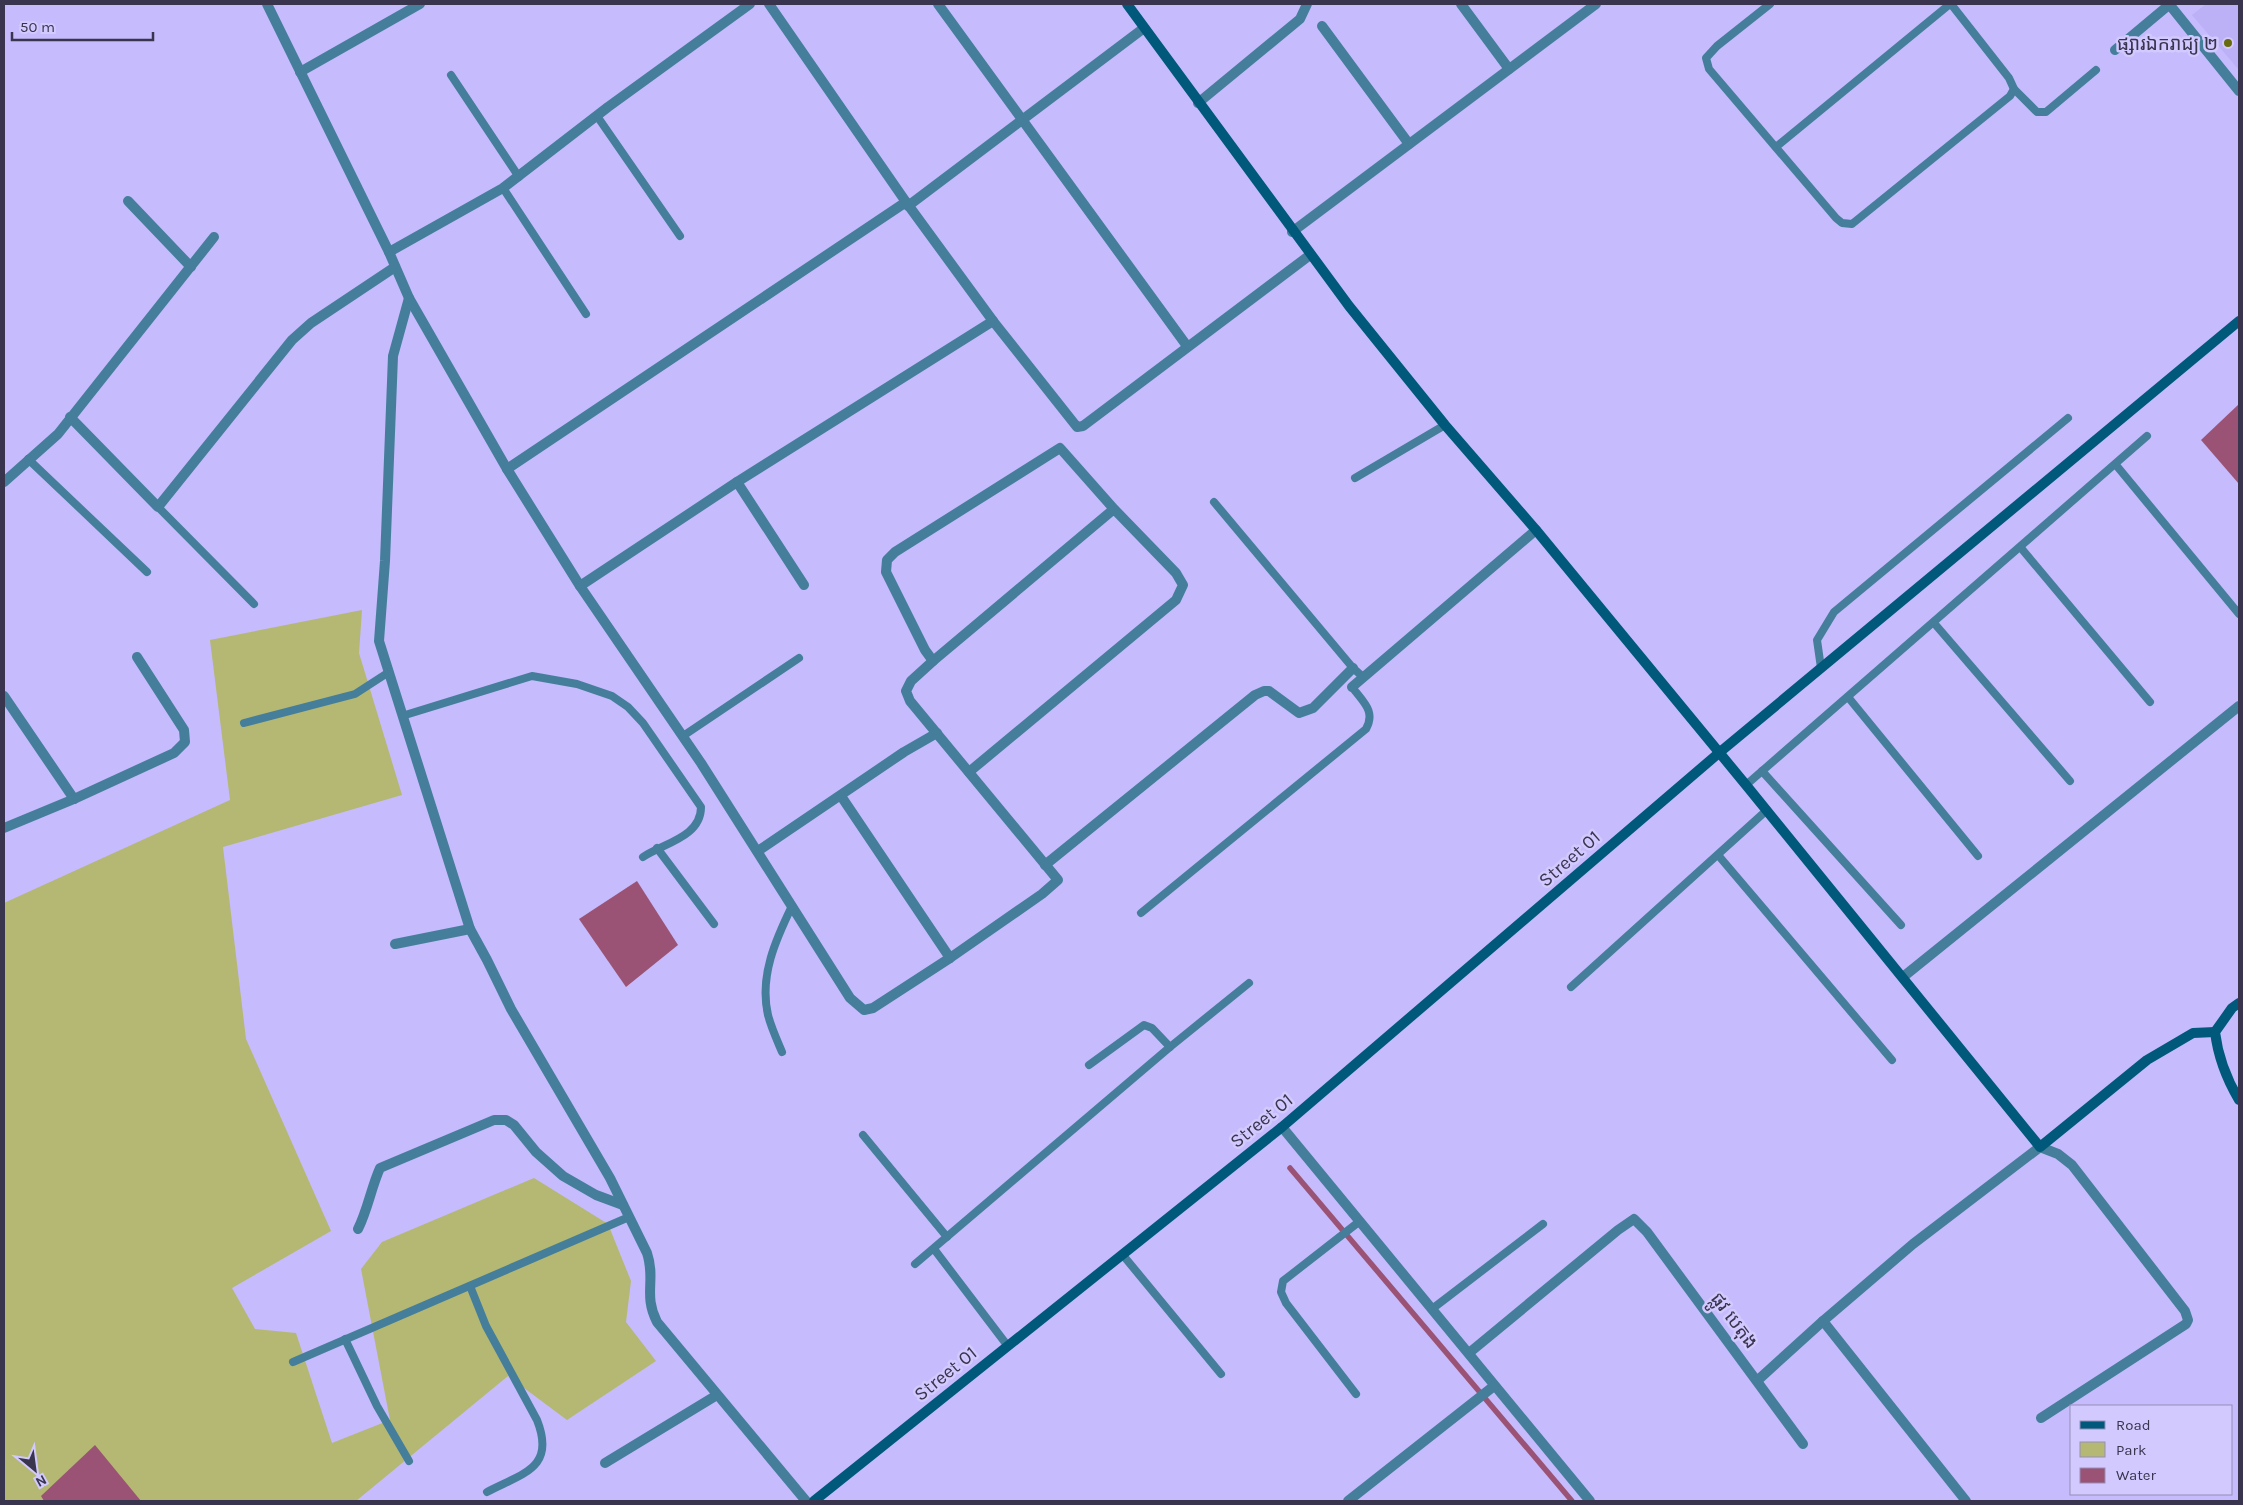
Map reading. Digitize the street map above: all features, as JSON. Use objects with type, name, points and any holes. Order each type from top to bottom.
[{"type":"street","points":[[267,4],[389,252],[409,298],[507,469],[580,586],[683,736],[758,851],[850,998],[864,1010],[885,1002],[1042,894],[1058,880],[910,701],[906,691],[911,681],[933,661],[1114,508]]},
{"type":"street","points":[[300,72],[420,4]]},
{"type":"street","points":[[389,252],[503,188],[597,116],[750,4]]},
{"type":"street","points":[[770,4],[907,204],[993,321],[1077,426],[1083,426],[1310,255]]},
{"type":"street","points":[[938,4],[1188,346]]},
{"type":"street","points":[[1127,4],[1292,232],[1445,425],[1536,530],[1720,752],[2040,1147],[2058,1154],[2072,1165],[2185,1311],[2188,1320],[2186,1324],[2041,1418]]},
{"type":"street","points":[[1198,103],[1300,19],[1308,4]]},
{"type":"street","points":[[1461,4],[1509,69]]},
{"type":"street","points":[[1292,232],[1596,4]]},
{"type":"street","points":[[2115,50],[2170,4],[2239,91]]},
{"type":"street","points":[[1322,26],[1409,144]]},
{"type":"street","points":[[507,469],[907,204],[1024,120],[1144,28]]},
{"type":"street","points":[[128,201],[190,267]]},
{"type":"street","points":[[4,482],[58,434],[214,237]]},
{"type":"street","points":[[70,417],[158,507],[292,340],[311,323],[395,267]]},
{"type":"street","points":[[409,298],[393,356],[385,561],[379,641],[470,929],[511,1009],[610,1178],[652,1265],[650,1309],[657,1322],[806,1501]]},
{"type":"street","points":[[580,586],[737,482],[993,321]]},
{"type":"street","name":"Street 01","points":[[814,1501],[1282,1127],[1720,752],[2239,321]]},
{"type":"street","points":[[933,661],[925,650],[886,572],[888,560],[895,552],[1060,448],[1176,573],[1183,584],[1176,600],[969,772]]},
{"type":"street","points":[[737,482],[804,585]]},
{"type":"street","points":[[1352,687],[1536,530]]},
{"type":"street","points":[[4,828],[74,799],[174,753],[185,742],[184,730],[137,657]]},
{"type":"street","points":[[1045,865],[1255,695],[1269,691],[1299,714],[1313,708],[1353,668]]},
{"type":"street","points":[[4,696],[74,799]]},
{"type":"street","points":[[1903,977],[2239,706]]},
{"type":"street","points":[[758,851],[904,752],[937,733]]},
{"type":"street","points":[[841,796],[950,958]]},
{"type":"street","points":[[395,944],[470,929]]},
{"type":"street","points":[[2239,1003],[2232,1008],[2215,1032],[2218,1055],[2229,1084],[2239,1100]]},
{"type":"street","points":[[1758,1380],[1823,1320],[1913,1244],[2040,1147],[2146,1060],[2193,1033],[2215,1032]]},
{"type":"street","points":[[358,1229],[367,1210],[372,1184],[380,1168],[494,1120],[506,1120],[514,1125],[536,1152],[563,1176],[596,1195],[623,1205]]},
{"type":"street","points":[[1282,1127],[1469,1353],[1490,1389],[1590,1501]]},
{"type":"street","name":"ផ្លូវ បេតុង","points":[[1469,1353],[1618,1230],[1634,1220],[1647,1232],[1758,1380],[1803,1444]]},
{"type":"street","points":[[1823,1320],[1966,1501]]},
{"type":"street","points":[[1348,1501],[1490,1389]]},
{"type":"street","points":[[605,1463],[717,1395]]},
{"type":"lane","points":[[1770,4],[1716,46],[1706,58],[1709,69],[1842,223],[1852,224],[2010,96],[2014,89]]},
{"type":"lane","points":[[1776,147],[1950,4],[2009,78],[2014,89],[2037,112],[2046,112],[2096,70]]},
{"type":"lane","points":[[451,75],[519,177]]},
{"type":"lane","points":[[597,116],[680,236]]},
{"type":"lane","points":[[503,188],[586,314]]},
{"type":"lane","points":[[1821,668],[1817,640],[1834,612],[2068,418]]},
{"type":"lane","points":[[1355,478],[1445,425]]},
{"type":"lane","points":[[1746,785],[2021,548],[2147,436]]},
{"type":"lane","points":[[28,460],[147,572]]},
{"type":"lane","points":[[2116,465],[2239,614]]},
{"type":"lane","points":[[1214,502],[1353,668],[1363,677]]},
{"type":"lane","points":[[158,507],[254,604]]},
{"type":"lane","points":[[2021,548],[2150,702]]},
{"type":"lane","points":[[1934,623],[2070,780]]},
{"type":"lane","points":[[683,736],[799,658]]},
{"type":"lane","points":[[244,722],[355,694],[389,672]]},
{"type":"lane","points":[[402,716],[532,676],[577,684],[612,696],[628,707],[643,723],[701,807],[701,814],[696,828],[689,834],[657,848],[644,857]]},
{"type":"lane","points":[[1141,913],[1366,729],[1372,720],[1370,713],[1352,687]]},
{"type":"lane","points":[[1848,697],[1978,856]]},
{"type":"lane","points":[[1762,771],[1900,925]]},
{"type":"lane","points":[[1571,987],[1767,810]]},
{"type":"lane","points":[[657,848],[714,924]]},
{"type":"lane","points":[[1718,855],[1892,1060]]},
{"type":"lane","points":[[782,1052],[768,1014],[765,982],[777,936],[792,906]]},
{"type":"lane","points":[[914,1264],[1170,1047],[1249,983]]},
{"type":"lane","points":[[1089,1065],[1144,1025],[1152,1028],[1170,1047]]},
{"type":"lane","points":[[863,1136],[947,1237]]},
{"type":"lane","points":[[293,1362],[629,1217]]},
{"type":"lane","points":[[1356,1394],[1286,1303],[1281,1292],[1283,1281],[1360,1221]]},
{"type":"lane","points":[[1432,1309],[1543,1224]]},
{"type":"lane","points":[[934,1249],[1007,1345]]},
{"type":"lane","points":[[1122,1254],[1221,1374]]},
{"type":"lane","points":[[470,1286],[486,1326],[538,1420],[544,1436],[543,1453],[535,1467],[487,1492]]},
{"type":"lane","points":[[346,1340],[377,1406],[408,1461]]},
{"type":"shaded area","name":"ផ្សារឯករាជ្យ ២","points":[[2206,4],[2239,4],[2239,70],[2192,15]]},
{"type":"green space","points":[[362,610],[359,653],[402,795],[223,847],[246,1039],[331,1231],[232,1288],[255,1329],[296,1333],[332,1443],[390,1420],[361,1269],[382,1242],[534,1178],[608,1224],[631,1281],[626,1322],[656,1361],[567,1420],[508,1376],[356,1501],[4,1501],[4,903],[230,800],[210,640]]},
{"type":"water","points":[[2239,404],[2239,484],[2201,440]]},
{"type":"water","points":[[637,881],[678,945],[626,987],[579,919]]},
{"type":"water","points":[[95,1445],[141,1501],[44,1501],[41,1496]]},
{"type":"waterway","points":[[1290,1168],[1572,1501]]},
{"type":"place","name":"ផ្សារឯករាជ្យ ២","points":[[2228,43]]}]
